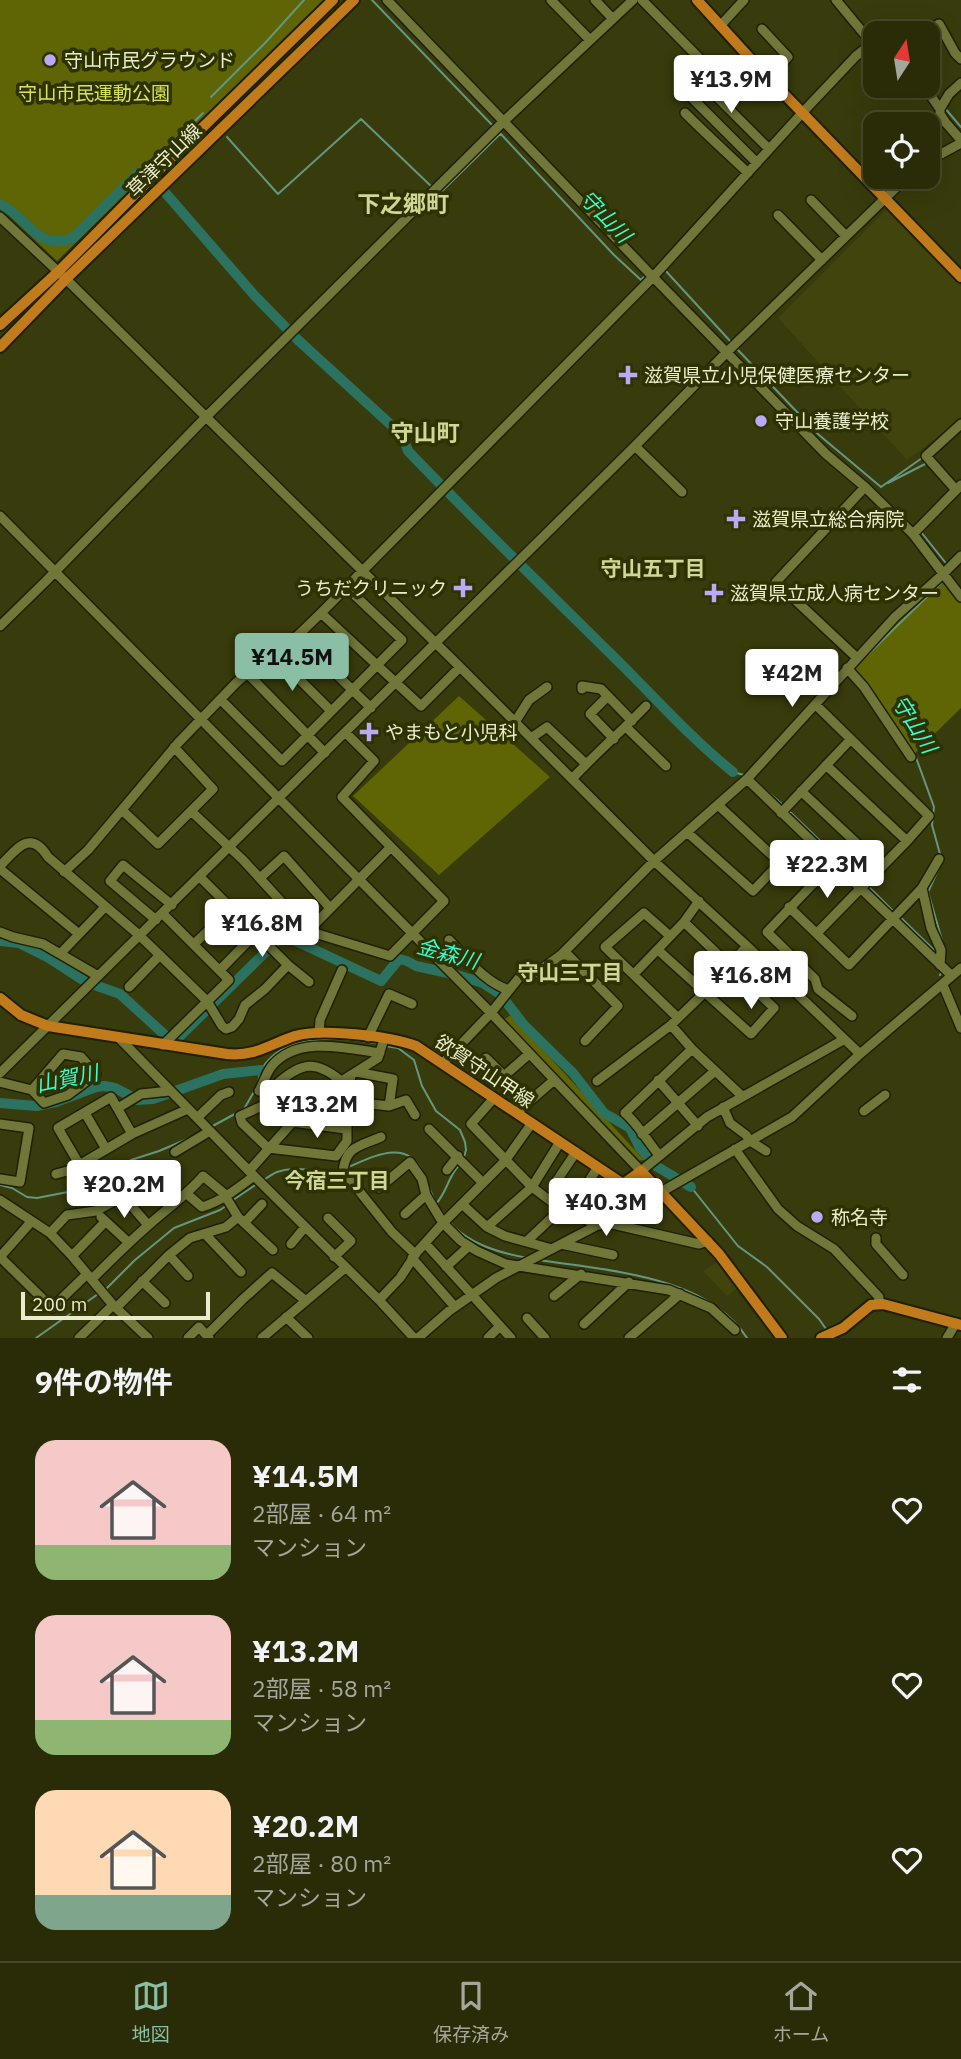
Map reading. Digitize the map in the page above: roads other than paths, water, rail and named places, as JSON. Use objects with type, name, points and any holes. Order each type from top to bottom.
[{"type":"main road","name":"草津守山線","points":[[0,347],[161,168],[333,0]]},
{"type":"main road","name":"草津守山線","points":[[0,326],[62,275],[354,0]]},
{"type":"main road","points":[[697,0],[961,277]]},
{"type":"main road","name":"欲賀守山甲線","points":[[0,998],[21,1015],[48,1026],[238,1055],[255,1053],[297,1035],[318,1032],[384,1038],[416,1046],[623,1184],[641,1171]]},
{"type":"main road","points":[[641,1171],[727,1262],[782,1338]]},
{"type":"main road","points":[[821,1338],[843,1328],[869,1306],[878,1304],[958,1324]]},
{"type":"street","points":[[387,0],[826,454],[865,487],[913,534],[961,597]]},
{"type":"street","points":[[551,0],[590,40]]},
{"type":"street","points":[[595,0],[613,19]]},
{"type":"street","points":[[0,626],[504,121],[633,0]]},
{"type":"street","points":[[642,0],[703,62]]},
{"type":"street","points":[[720,26],[744,0]]},
{"type":"street","points":[[836,0],[863,32]]},
{"type":"street","points":[[940,26],[961,59]]},
{"type":"street","points":[[762,29],[788,57],[769,78]]},
{"type":"street","points":[[64,872],[88,850],[174,747],[201,719],[247,673],[297,636],[321,613],[653,277],[803,112],[856,55],[863,51]]},
{"type":"street","points":[[696,76],[769,149]]},
{"type":"street","points":[[940,154],[961,141],[940,114],[949,94],[961,83]]},
{"type":"street","points":[[684,89],[757,163]]},
{"type":"street","points":[[935,98],[942,106]]},
{"type":"street","points":[[685,113],[748,173]]},
{"type":"street","points":[[0,1073],[893,189]]},
{"type":"street","points":[[811,200],[846,236]]},
{"type":"street","points":[[778,215],[822,260]]},
{"type":"street","points":[[0,217],[62,275],[654,861],[860,1055]]},
{"type":"street","points":[[913,534],[959,487],[926,456],[961,424]]},
{"type":"street","points":[[635,446],[682,492]]},
{"type":"street","points":[[856,657],[776,582],[865,487]]},
{"type":"street","points":[[0,516],[491,1013],[641,1171],[707,1117],[843,1040]]},
{"type":"street","points":[[443,1063],[491,1013],[522,974],[536,973],[561,956],[654,861],[747,779],[816,705],[856,657],[961,556]]},
{"type":"street","points":[[221,700],[282,761],[402,640],[346,587]]},
{"type":"street","points":[[321,613],[421,706],[460,667]]},
{"type":"street","points":[[297,636],[371,708]]},
{"type":"street","points":[[274,654],[331,711]]},
{"type":"street","points":[[847,668],[864,687],[911,757]]},
{"type":"street","points":[[247,673],[325,753]]},
{"type":"street","points":[[582,689],[582,686],[601,689],[666,766]]},
{"type":"street","points":[[514,722],[529,700],[547,687]]},
{"type":"street","points":[[608,696],[590,714],[614,739]]},
{"type":"street","points":[[816,705],[929,816],[817,933]]},
{"type":"street","points":[[572,779],[646,706]]},
{"type":"street","points":[[531,738],[547,727],[586,764]]},
{"type":"street","points":[[191,811],[260,878],[308,930],[390,956],[444,901],[342,797],[374,761],[346,733]]},
{"type":"street","points":[[781,813],[851,739]]},
{"type":"street","points":[[122,810],[158,844],[213,789],[174,747]]},
{"type":"street","points":[[826,765],[907,841]]},
{"type":"street","points":[[747,779],[952,976]]},
{"type":"street","points":[[801,791],[882,867]]},
{"type":"street","points":[[718,804],[779,862]]},
{"type":"street","points":[[688,833],[753,891],[793,849]]},
{"type":"street","points":[[79,934],[0,867],[26,842],[39,846],[47,857],[139,935],[207,1001],[226,1029],[239,1019],[245,1004],[288,965]]},
{"type":"street","points":[[308,930],[390,848]]},
{"type":"street","points":[[260,878],[284,856],[330,908]]},
{"type":"street","points":[[789,907],[849,965],[922,888],[939,859]]},
{"type":"street","points":[[833,863],[767,932],[815,979],[818,989],[852,1016]]},
{"type":"street","points":[[163,1045],[229,980],[194,944],[110,881],[124,864],[172,905]]},
{"type":"street","points":[[200,877],[288,965],[309,982]]},
{"type":"street","points":[[922,888],[931,928],[941,950],[940,965]]},
{"type":"street","points":[[634,974],[684,922],[699,901]]},
{"type":"street","points":[[60,954],[105,907]]},
{"type":"street","points":[[194,944],[232,908]]},
{"type":"street","points":[[670,936],[644,912],[605,947],[678,1018]]},
{"type":"street","points":[[657,950],[751,1034],[774,1008],[684,922]]},
{"type":"street","points":[[0,932],[43,944],[98,976]]},
{"type":"street","points":[[220,970],[257,932]]},
{"type":"street","points":[[449,940],[483,976],[495,985],[509,990]]},
{"type":"street","points":[[597,1081],[671,1025],[747,946]]},
{"type":"street","points":[[129,987],[160,955]]},
{"type":"street","points":[[561,956],[568,955],[618,1006],[585,1041]]},
{"type":"street","points":[[120,1039],[416,1338],[496,1278],[661,1192],[792,1117],[961,968]]},
{"type":"street","points":[[318,1032],[320,1020],[342,970]]},
{"type":"street","points":[[943,985],[961,1028]]},
{"type":"street","points":[[368,1037],[389,993],[412,1004]]},
{"type":"street","points":[[671,1025],[742,1097]]},
{"type":"street","points":[[187,1194],[202,1207],[228,1200],[252,1173],[268,1148],[315,1098],[378,1058],[384,1038]]},
{"type":"street","points":[[259,1091],[272,1067],[285,1055],[306,1046],[380,1053]]},
{"type":"street","points":[[659,1156],[625,1113],[692,1049]]},
{"type":"street","points":[[0,1082],[32,1090],[44,1103],[68,1095],[96,1074],[81,1057],[62,1054],[32,1090]]},
{"type":"street","points":[[486,1058],[504,1076],[528,1054]]},
{"type":"street","points":[[283,1094],[278,1083],[294,1069],[314,1066],[330,1072],[341,1082]]},
{"type":"street","points":[[642,1134],[715,1071]]},
{"type":"street","points":[[354,1073],[347,1101],[347,1142],[336,1156],[268,1148],[242,1123],[240,1116],[283,1094],[315,1098],[347,1101],[389,1106],[406,1100],[415,1115]]},
{"type":"street","points":[[354,1073],[393,1079],[389,1106]]},
{"type":"street","points":[[659,1080],[698,1126]]},
{"type":"street","points":[[517,1112],[553,1081]]},
{"type":"street","points":[[118,1108],[142,1094],[170,1091]]},
{"type":"street","points":[[197,1118],[229,1092]]},
{"type":"street","points":[[864,1111],[885,1095]]},
{"type":"street","points":[[79,1164],[58,1128],[111,1097],[132,1134]]},
{"type":"street","points":[[494,1098],[471,1124],[532,1187],[561,1209],[602,1223],[699,1244],[708,1241]]},
{"type":"street","points":[[267,1104],[291,1124],[346,1129]]},
{"type":"street","points":[[723,1107],[730,1123],[766,1151]]},
{"type":"street","points":[[56,1174],[71,1170],[132,1134],[188,1109]]},
{"type":"street","points":[[85,1113],[106,1149]]},
{"type":"street","points":[[379,1300],[400,1278],[413,1256],[505,1161],[532,1123]]},
{"type":"street","points":[[0,1124],[29,1128],[20,1182],[0,1180]]},
{"type":"street","points":[[429,1129],[483,1183]]},
{"type":"street","points":[[175,1152],[210,1131]]},
{"type":"street","points":[[381,1137],[351,1151],[345,1159],[343,1171],[455,1307]]},
{"type":"street","points":[[486,1227],[532,1187],[560,1142]]},
{"type":"street","points":[[735,1149],[778,1209],[797,1226],[834,1249],[874,1289],[879,1297],[878,1304]]},
{"type":"street","points":[[576,1152],[556,1182],[610,1210],[616,1216]]},
{"type":"street","points":[[447,1170],[458,1156]]},
{"type":"street","points":[[379,1188],[410,1162],[422,1179],[426,1195],[470,1246],[506,1264],[524,1263],[680,1293],[711,1308],[735,1330]]},
{"type":"street","points":[[580,1195],[598,1167]]},
{"type":"street","points":[[31,1222],[0,1257],[52,1308],[187,1194],[203,1176],[228,1200],[241,1220],[273,1250]]},
{"type":"street","points":[[50,1233],[67,1215],[96,1211],[123,1196],[142,1180],[172,1205]]},
{"type":"street","points":[[405,1214],[426,1195]]},
{"type":"street","points":[[123,1196],[148,1225]]},
{"type":"street","points":[[0,1200],[50,1233],[114,1306],[148,1338]]},
{"type":"street","points":[[79,1338],[190,1238],[241,1220],[262,1204]]},
{"type":"street","points":[[462,1205],[486,1227],[505,1236],[613,1255]]},
{"type":"street","points":[[527,1241],[561,1209]]},
{"type":"street","points":[[96,1211],[128,1242]]},
{"type":"street","points":[[328,1217],[351,1241],[334,1257]]},
{"type":"street","points":[[72,1255],[105,1222]]},
{"type":"street","points":[[291,1244],[305,1227]]},
{"type":"street","points":[[205,1234],[241,1272]]},
{"type":"street","points":[[876,1238],[876,1244],[903,1275]]},
{"type":"street","points":[[425,1243],[511,1338]]},
{"type":"street","points":[[446,1266],[470,1246]]},
{"type":"street","points":[[169,1255],[188,1276]]},
{"type":"street","points":[[262,1338],[345,1268]]},
{"type":"street","points":[[188,1338],[199,1327],[208,1336],[272,1273],[306,1301]]},
{"type":"street","points":[[554,1296],[581,1274]]},
{"type":"street","points":[[142,1281],[166,1303]]},
{"type":"street","points":[[584,1324],[629,1282]]},
{"type":"street","points":[[629,1338],[680,1293]]},
{"type":"street","points":[[286,1317],[308,1338]]},
{"type":"street","points":[[527,1318],[545,1338]]},
{"type":"street","points":[[947,1338],[958,1324]]},
{"type":"street","points":[[488,1338],[500,1326]]},
{"type":"waterway","points":[[211,97],[304,0]]},
{"type":"waterway","points":[[372,0],[494,127]]},
{"type":"waterway","points":[[944,107],[961,127]]},
{"type":"waterway","name":"守山川","points":[[144,171],[203,113]]},
{"type":"waterway","name":"守山川","points":[[227,137],[278,194],[361,119],[433,188]]},
{"type":"waterway","name":"守山川","points":[[498,131],[614,255],[641,280],[647,274]]},
{"type":"waterway","name":"守山川","points":[[437,192],[439,194],[500,134]]},
{"type":"waterway","points":[[0,204],[41,237],[60,241],[73,238],[138,173],[144,171],[255,296],[298,340],[402,435],[408,451],[461,505],[690,734],[733,772]]},
{"type":"waterway","name":"守山川","points":[[664,269],[731,342]]},
{"type":"waterway","name":"守山川","points":[[737,349],[819,435],[881,487],[922,458]]},
{"type":"waterway","name":"守山川","points":[[888,483],[927,463]]},
{"type":"waterway","name":"守山川","points":[[921,532],[945,562]]},
{"type":"waterway","name":"守山川","points":[[856,672],[854,668],[941,583]]},
{"type":"waterway","name":"守山川","points":[[910,748],[914,752],[934,807],[932,825],[940,854]]},
{"type":"waterway","points":[[733,772],[744,775]]},
{"type":"waterway","points":[[752,778],[784,806]]},
{"type":"waterway","points":[[788,810],[863,882]]},
{"type":"waterway","name":"守山川","points":[[938,870],[928,892],[944,947]]},
{"type":"waterway","points":[[867,885],[895,913]]},
{"type":"waterway","points":[[900,917],[936,952]]},
{"type":"waterway","name":"金森川","points":[[0,941],[19,943],[49,958],[86,982],[120,994],[175,1041],[283,935],[381,981],[399,959],[483,983],[500,994],[524,1025],[573,1073],[604,1113],[630,1128],[640,1148],[656,1166],[691,1187]]},
{"type":"waterway","name":"守山川","points":[[947,1006],[954,1023]]},
{"type":"waterway","points":[[257,1085],[262,1069],[284,1048],[299,1043],[332,1039],[380,1044]]},
{"type":"waterway","points":[[385,1046],[398,1048],[414,1060],[422,1086],[436,1111],[460,1130],[465,1142],[464,1157]]},
{"type":"waterway","name":"山賀川","points":[[0,1103],[36,1106],[104,1086],[115,1088],[138,1100],[153,1099],[223,1074],[261,1070]]},
{"type":"waterway","points":[[209,1128],[244,1109],[255,1090]]},
{"type":"waterway","points":[[0,1185],[12,1188],[27,1197],[37,1198],[83,1189],[109,1178],[131,1160],[192,1137]]},
{"type":"waterway","points":[[346,1168],[378,1155],[399,1153],[408,1155],[423,1173]]},
{"type":"waterway","points":[[436,1204],[459,1165]]},
{"type":"waterway","points":[[262,1181],[285,1170],[341,1169]]},
{"type":"waterway","points":[[233,1200],[257,1184]]},
{"type":"waterway","points":[[428,1185],[436,1204],[445,1216]]},
{"type":"waterway","name":"金森川","points":[[691,1187],[738,1246],[767,1267],[826,1329]]},
{"type":"waterway","points":[[106,1289],[135,1260],[174,1228],[226,1206]]},
{"type":"waterway","points":[[449,1221],[465,1236],[475,1241],[495,1250],[528,1258]]},
{"type":"waterway","points":[[540,1260],[624,1273],[682,1289],[707,1301],[729,1317],[747,1338]]},
{"type":"waterway","points":[[36,1338],[98,1294]]},
{"type":"place","name":"守山市民グラウンド","points":[[50,60]]},
{"type":"place","name":"滋賀県立小児保健医療センター","points":[[628,375]]},
{"type":"place","name":"守山養護学校","points":[[761,421]]},
{"type":"place","name":"滋賀県立総合病院","points":[[736,519]]},
{"type":"place","name":"うちだクリニック","points":[[463,588]]},
{"type":"place","name":"滋賀県立成人病センター","points":[[714,593]]},
{"type":"place","name":"やまもと小児科","points":[[369,732]]},
{"type":"place","name":"称名寺","points":[[817,1217]]},
{"type":"district","name":"下之郷町","points":[[403,203]]},
{"type":"district","name":"守山町","points":[[425,432]]},
{"type":"district","name":"守山五丁目","points":[[653,568]]},
{"type":"district","name":"守山三丁目","points":[[570,972]]},
{"type":"district","name":"今宿三丁目","points":[[337,1180]]},
{"type":"park label","name":"守山市民運動公園","points":[[94,93]]}]
